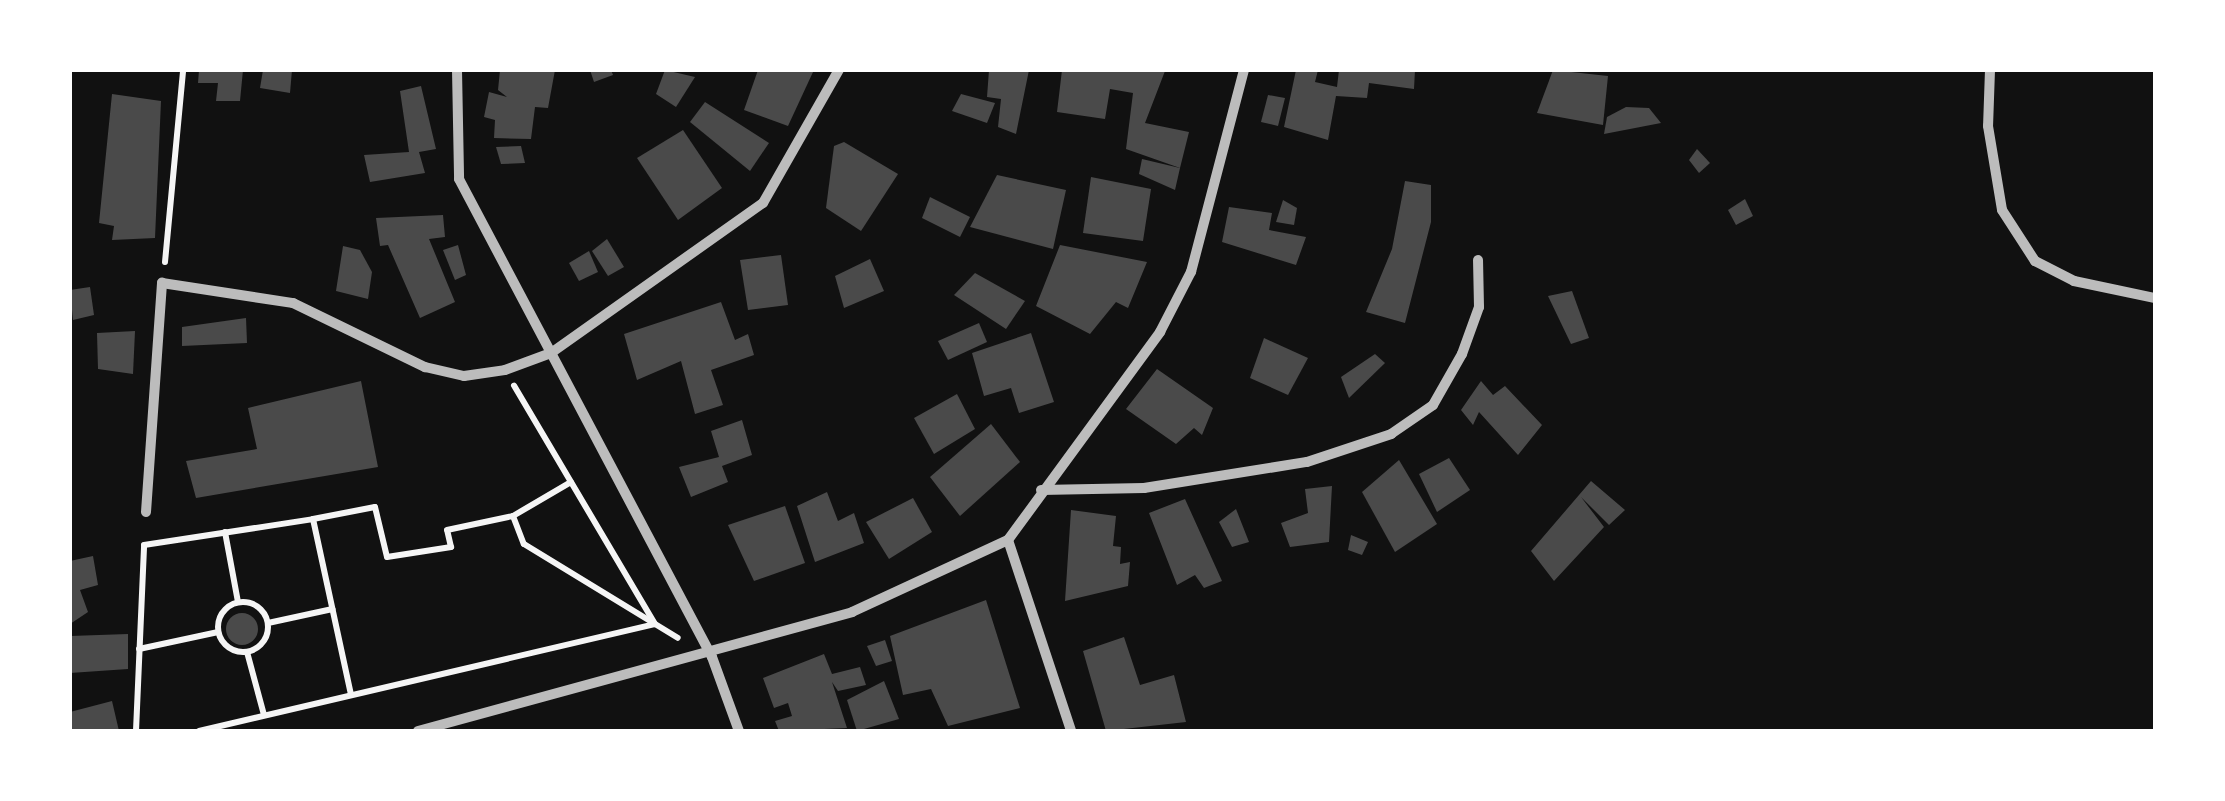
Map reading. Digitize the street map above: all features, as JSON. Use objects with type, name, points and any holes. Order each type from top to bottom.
[{"type":"street","points":[[457,70],[459,180],[712,656],[740,731]]},
{"type":"street","points":[[146,512],[162,284],[292,303],[425,367],[464,376],[504,370],[551,352],[763,202],[838,70]]},
{"type":"street","points":[[418,731],[712,656],[852,612],[1008,540],[1160,332],[1191,272],[1244,70]]},
{"type":"street","points":[[1990,70],[1988,126],[2002,210],[2035,261],[2074,281],[2155,298]]},
{"type":"street","points":[[1042,490],[1144,488],[1307,462],[1390,434],[1433,404],[1462,354],[1479,307],[1478,260]]},
{"type":"street","points":[[1008,540],[1070,731]]},
{"type":"path","points":[[162,284],[184,70]]},
{"type":"path","points":[[504,370],[654,624]]},
{"type":"path","points":[[136,731],[144,545],[376,507],[387,557],[450,547],[448,530],[513,516],[571,482]]},
{"type":"path","points":[[513,516],[524,544],[712,656]]},
{"type":"path","points":[[313,518],[351,694]]},
{"type":"path","points":[[225,532],[238,602]]},
{"type":"path","points":[[218,632],[224,610],[238,602],[254,604],[268,623],[265,640],[247,652]]},
{"type":"path","points":[[268,623],[332,609]]},
{"type":"path","points":[[199,731],[654,624]]},
{"type":"path","points":[[139,649],[218,632],[247,652],[264,716]]},
{"type":"building","points":[[199,70],[243,70],[240,101],[216,101],[218,83],[198,83]]},
{"type":"building","points":[[263,70],[292,70],[290,93],[260,88]]},
{"type":"building","points":[[500,70],[555,70],[548,108],[535,107],[531,139],[494,138],[495,120],[484,117],[489,92],[507,97],[498,90]]},
{"type":"building","points":[[590,70],[611,70],[613,75],[594,82]]},
{"type":"building","points":[[665,70],[695,77],[676,107],[656,94]]},
{"type":"building","points":[[758,70],[813,72],[788,126],[744,110]]},
{"type":"building","points":[[989,70],[1029,70],[1016,134],[998,127],[1001,99],[987,97]]},
{"type":"building","points":[[1062,70],[1165,71],[1145,123],[1189,132],[1180,168],[1126,149],[1133,93],[1110,89],[1105,119],[1057,112]]},
{"type":"building","points":[[1296,70],[1318,70],[1315,82],[1337,87],[1339,70],[1415,70],[1414,89],[1369,83],[1367,98],[1336,96],[1328,140],[1284,127]]},
{"type":"building","points":[[1553,70],[1608,76],[1603,125],[1537,113]]},
{"type":"building","points":[[421,86],[436,149],[419,152],[425,173],[370,182],[364,155],[409,152],[400,91]]},
{"type":"building","points":[[112,94],[161,101],[155,238],[112,240],[114,226],[99,223]]},
{"type":"building","points":[[961,94],[995,103],[987,123],[952,111]]},
{"type":"building","points":[[1268,95],[1285,98],[1278,126],[1261,122]]},
{"type":"building","points":[[705,102],[769,143],[750,171],[690,122]]},
{"type":"building","points":[[1626,107],[1649,108],[1661,123],[1604,134],[1607,117]]},
{"type":"building","points":[[683,130],[722,188],[678,220],[637,158]]},
{"type":"building","points":[[844,142],[898,174],[861,231],[826,208],[834,146]]},
{"type":"building","points":[[521,146],[525,163],[501,164],[496,147]]},
{"type":"building","points":[[1697,149],[1710,163],[1699,173],[1689,160]]},
{"type":"building","points":[[1142,159],[1180,168],[1175,190],[1139,174]]},
{"type":"building","points":[[997,175],[1066,190],[1053,249],[970,227]]},
{"type":"building","points":[[1091,177],[1151,189],[1143,241],[1083,233]]},
{"type":"building","points":[[1405,181],[1431,185],[1431,222],[1405,323],[1366,312],[1392,249]]},
{"type":"building","points":[[930,197],[970,217],[960,237],[922,218]]},
{"type":"building","points":[[1745,199],[1753,216],[1736,225],[1728,210]]},
{"type":"building","points":[[1283,200],[1297,208],[1294,225],[1276,222]]},
{"type":"building","points":[[1229,207],[1272,213],[1269,230],[1306,237],[1296,265],[1222,242]]},
{"type":"building","points":[[443,215],[445,237],[429,239],[455,302],[420,318],[388,245],[380,246],[376,218]]},
{"type":"building","points":[[607,239],[624,267],[608,276],[592,251]]},
{"type":"building","points":[[458,245],[466,275],[455,280],[443,250]]},
{"type":"building","points":[[1060,245],[1147,262],[1128,308],[1116,302],[1090,334],[1036,306]]},
{"type":"building","points":[[343,246],[360,250],[372,272],[368,299],[336,291]]},
{"type":"building","points":[[589,251],[598,272],[579,281],[569,263]]},
{"type":"building","points":[[781,255],[788,305],[748,310],[740,260]]},
{"type":"building","points":[[870,259],[884,291],[844,308],[835,276]]},
{"type":"building","points":[[975,273],[1025,301],[1006,329],[954,295]]},
{"type":"building","points":[[90,287],[94,315],[73,320],[70,290]]},
{"type":"building","points":[[1572,291],[1589,338],[1571,344],[1548,296]]},
{"type":"building","points":[[721,302],[735,340],[748,334],[754,355],[711,370],[723,405],[695,414],[681,361],[637,380],[624,334]]},
{"type":"building","points":[[246,318],[247,343],[182,346],[182,327]]},
{"type":"building","points":[[979,323],[987,342],[948,360],[938,341]]},
{"type":"building","points":[[135,331],[133,374],[98,369],[97,333]]},
{"type":"building","points":[[1031,333],[1054,402],[1019,413],[1011,388],[984,396],[972,353]]},
{"type":"building","points":[[1264,338],[1308,358],[1288,395],[1250,378]]},
{"type":"building","points":[[1375,354],[1385,363],[1349,398],[1341,377]]},
{"type":"building","points":[[1157,369],[1213,408],[1202,435],[1194,428],[1176,444],[1126,409]]},
{"type":"building","points":[[361,381],[378,467],[196,498],[186,461],[257,449],[248,408]]},
{"type":"building","points":[[1481,381],[1493,395],[1505,386],[1542,425],[1518,455],[1479,412],[1473,425],[1461,410]]},
{"type":"building","points":[[957,394],[975,429],[934,454],[914,418]]},
{"type":"building","points":[[742,420],[752,455],[722,466],[728,482],[691,497],[679,467],[719,457],[711,431]]},
{"type":"building","points":[[991,424],[1020,462],[960,516],[930,477]]},
{"type":"building","points":[[1449,458],[1470,490],[1437,512],[1419,474]]},
{"type":"building","points":[[1399,460],[1437,524],[1395,552],[1362,492]]},
{"type":"building","points":[[1591,481],[1625,510],[1609,525],[1581,497],[1604,527],[1554,581],[1531,551]]},
{"type":"building","points":[[1332,486],[1329,542],[1290,547],[1281,523],[1308,513],[1305,489]]},
{"type":"building","points":[[827,492],[838,521],[854,513],[864,543],[815,562],[797,506]]},
{"type":"building","points":[[913,498],[932,532],[889,559],[866,522]]},
{"type":"building","points":[[1185,499],[1222,581],[1204,588],[1195,575],[1177,585],[1149,513]]},
{"type":"building","points":[[785,506],[805,563],[754,581],[728,525]]},
{"type":"building","points":[[1236,509],[1249,542],[1232,547],[1219,522]]},
{"type":"building","points":[[1071,510],[1116,516],[1113,546],[1121,547],[1120,564],[1130,562],[1128,586],[1065,601]]},
{"type":"building","points":[[1351,535],[1368,542],[1362,555],[1348,550]]},
{"type":"building","points":[[93,556],[98,585],[80,590],[88,612],[70,624],[70,561]]},
{"type":"building","points":[[986,600],[1020,708],[948,726],[931,689],[903,695],[890,636]]},
{"type":"building","points":[[242,613],[253,618],[258,629],[253,640],[242,645],[231,640],[226,629],[231,618]]},
{"type":"building","points":[[128,634],[128,669],[70,673],[70,636]]},
{"type":"building","points":[[1124,637],[1140,685],[1174,675],[1186,722],[1106,731],[1083,651]]},
{"type":"building","points":[[885,640],[892,661],[876,666],[867,646]]},
{"type":"building","points":[[824,654],[832,674],[860,667],[866,685],[838,691],[832,682],[847,728],[779,731],[775,721],[792,716],[788,703],[774,708],[763,678]]},
{"type":"building","points":[[884,681],[899,719],[857,731],[847,700]]},
{"type":"building","points":[[112,701],[119,731],[70,731],[70,712]]}]
